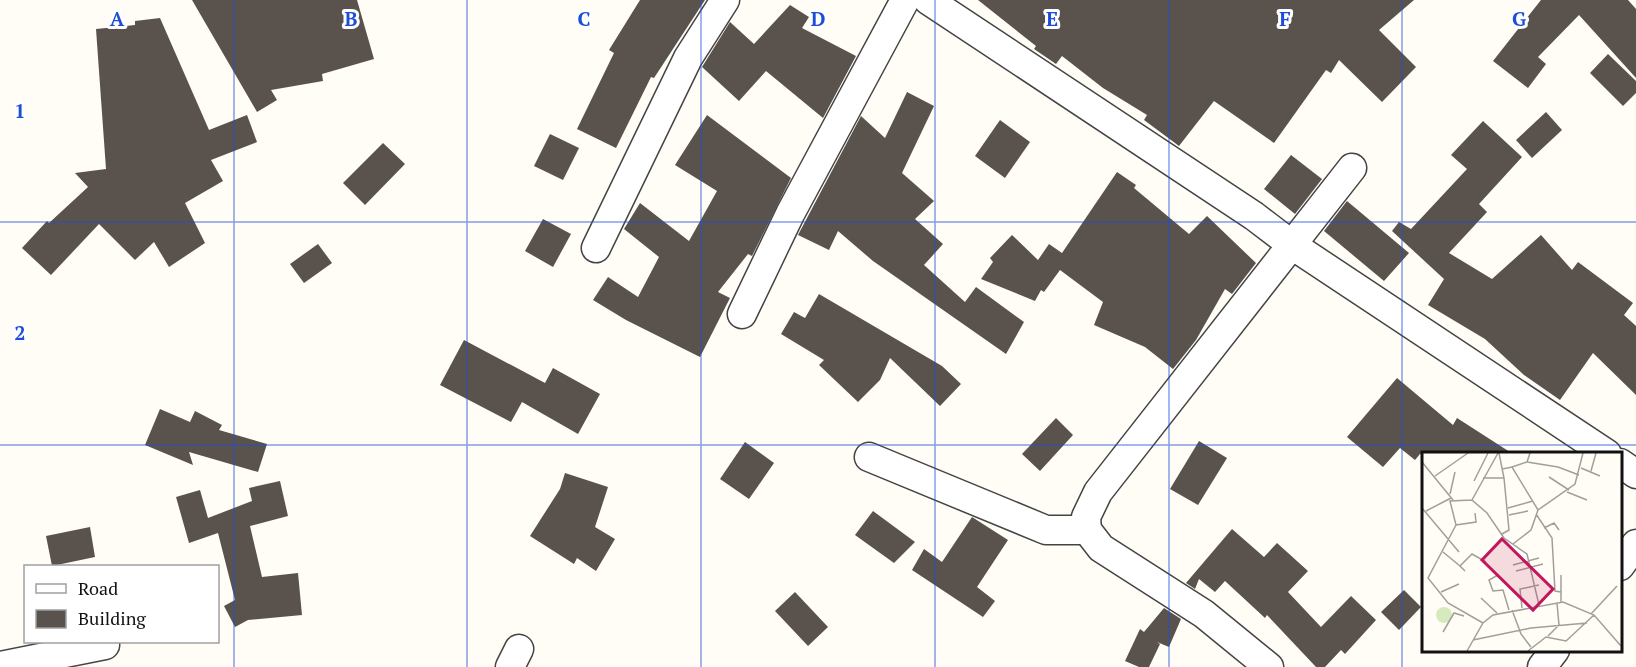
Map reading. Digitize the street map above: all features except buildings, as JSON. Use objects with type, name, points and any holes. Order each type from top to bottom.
[{"type":"street","points":[[596,248],[688,58],[725,0]]},
{"type":"street","points":[[742,314],[790,213],[905,0]]},
{"type":"street","points":[[927,0],[1254,216],[1292,244],[1604,452]]},
{"type":"street","points":[[1269,667],[1204,614],[1101,548],[1087,530],[1086,517],[1098,492],[1353,168]]},
{"type":"street","points":[[869,457],[1046,530],[1087,530]]},
{"type":"street","points":[[1621,464],[1636,474]]},
{"type":"street","points":[[1621,565],[1636,544]]},
{"type":"street","points":[[0,666],[105,645]]},
{"type":"street","points":[[1542,667],[1554,652]]}]
